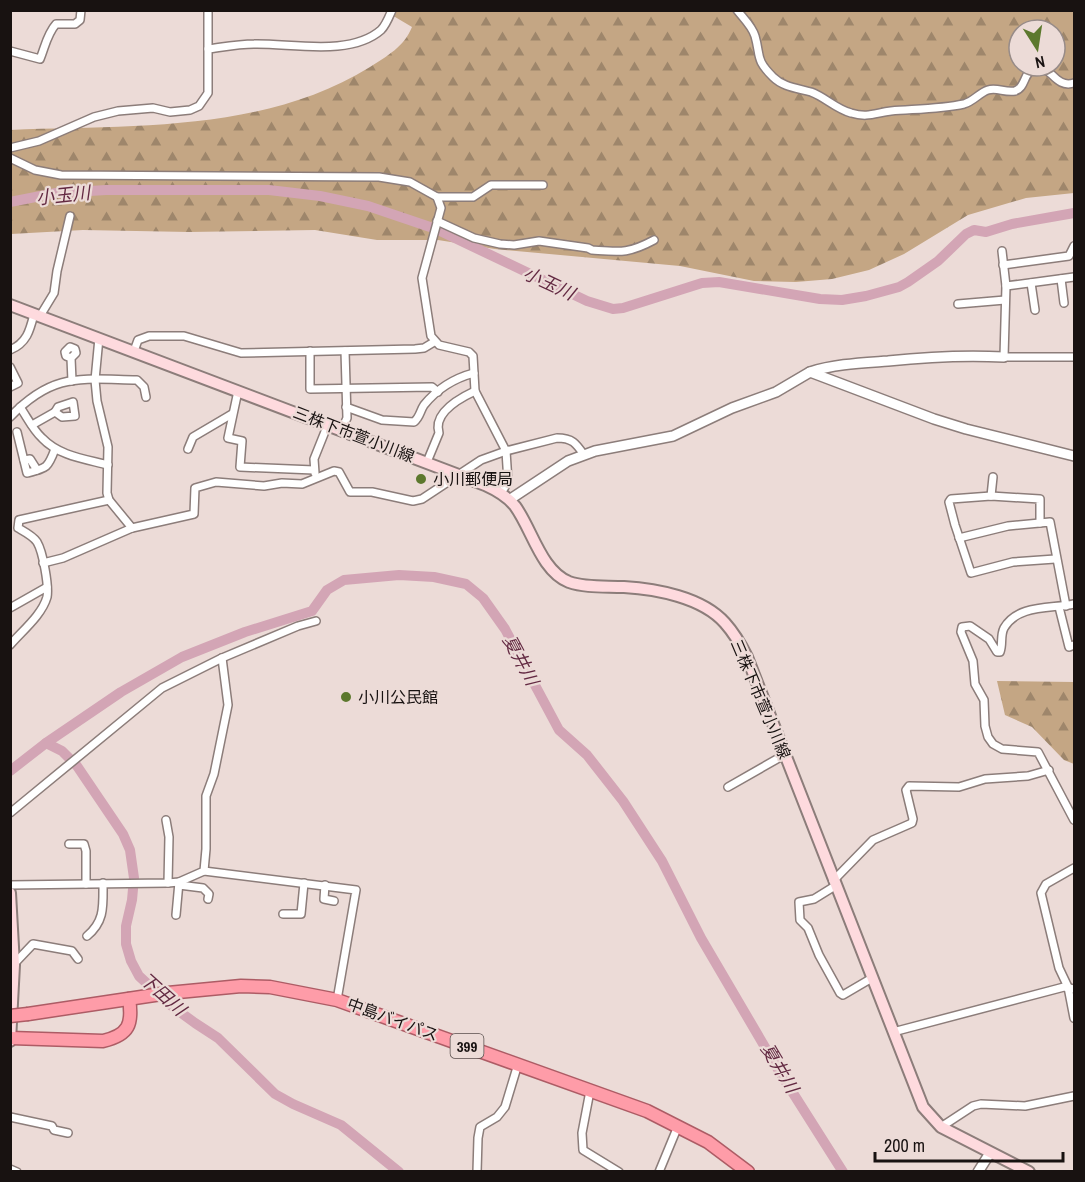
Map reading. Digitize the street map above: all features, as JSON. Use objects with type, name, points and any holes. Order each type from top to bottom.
[{"type":"highway","name":"中島バイパス","points":[[10,1016],[168,993],[241,986],[270,987],[337,1000],[647,1111],[708,1142],[748,1172]]},
{"type":"highway","points":[[11,1039],[103,1041],[115,1038],[124,1032],[130,1022],[129,999]]},
{"type":"main road","name":"三株下市萱小川線","points":[[10,305],[460,474],[505,496],[528,526],[548,566],[558,576],[584,585],[627,587],[692,601],[724,621],[747,657],[923,1107],[940,1127],[1029,1172]]},
{"type":"main road","points":[[10,893],[11,1039]]},
{"type":"street","points":[[10,51],[39,59],[49,33],[56,24],[75,24],[80,20],[81,10]]},
{"type":"street","points":[[10,148],[39,141],[94,117],[118,111],[153,108],[170,112],[190,110],[199,106],[208,93],[208,10]]},
{"type":"street","points":[[208,49],[254,44],[305,47],[341,45],[373,36],[382,29],[392,10]]},
{"type":"street","points":[[737,10],[751,27],[759,61],[775,79],[783,84],[813,93],[833,106],[850,113],[868,117],[892,111],[907,112],[966,103],[989,90],[1017,90],[1022,87],[1026,75],[1037,67],[1043,68],[1066,85],[1074,82]]},
{"type":"street","points":[[10,159],[34,170],[61,176],[379,177],[410,182],[437,197],[473,197],[491,185],[543,185]]},
{"type":"street","points":[[437,197],[441,208],[422,278],[431,336],[434,342],[444,348],[469,352],[475,361],[475,391],[506,451],[508,482],[505,496]]},
{"type":"street","points":[[10,350],[18,347],[29,335],[37,315],[54,293],[70,216]]},
{"type":"street","points":[[437,222],[474,238],[500,244],[514,245],[539,241],[592,250],[624,252],[639,248],[654,240]]},
{"type":"street","points":[[1003,265],[1069,256],[1074,246]]},
{"type":"street","points":[[1002,251],[1006,286],[1004,357]]},
{"type":"street","points":[[1006,286],[1074,277]]},
{"type":"street","points":[[1061,279],[1064,303]]},
{"type":"street","points":[[1031,283],[1035,310]]},
{"type":"street","points":[[958,304],[1005,300]]},
{"type":"street","points":[[134,351],[138,340],[144,337],[184,336],[241,353],[415,349],[424,348],[434,342]]},
{"type":"street","points":[[99,338],[95,380],[97,402],[106,439],[109,500],[132,528]]},
{"type":"street","points":[[310,351],[310,389],[432,387],[438,392]]},
{"type":"street","points":[[342,429],[347,418],[345,351]]},
{"type":"street","points":[[505,496],[568,461],[584,455],[673,436],[732,408],[776,392],[810,372],[829,366],[944,357],[1074,357]]},
{"type":"street","points":[[71,358],[72,381]]},
{"type":"street","points":[[10,367],[18,383],[10,387]]},
{"type":"street","points":[[810,372],[934,420],[1074,456]]},
{"type":"street","points":[[346,407],[382,420],[414,422],[424,405],[446,385],[462,376],[474,373]]},
{"type":"street","points":[[10,417],[44,388],[72,381],[137,380],[144,387],[146,397]]},
{"type":"street","points":[[238,391],[228,438],[242,441],[240,467],[314,470]]},
{"type":"street","points":[[427,462],[439,433],[439,419],[453,404],[475,391]]},
{"type":"street","points":[[20,407],[40,437],[55,449],[108,465]]},
{"type":"street","points":[[32,425],[55,412]]},
{"type":"street","points":[[188,449],[194,437],[232,414]]},
{"type":"street","points":[[317,478],[314,459],[328,424]]},
{"type":"street","points":[[17,432],[24,460],[30,459],[37,471],[49,465],[55,449]]},
{"type":"street","points":[[43,563],[63,558],[132,528],[194,514],[195,488],[216,482],[264,486],[282,483],[302,484],[334,471],[339,472],[350,492],[372,492],[413,501],[422,499],[481,460],[506,451],[557,438],[566,438],[577,444],[584,455]]},
{"type":"street","points":[[991,496],[993,477]]},
{"type":"street","points":[[1040,523],[1040,499],[991,496],[951,499],[950,502],[970,573],[1013,562],[1055,559]]},
{"type":"street","points":[[10,645],[42,607],[47,597],[43,563],[37,543],[18,528],[19,520],[109,500]]},
{"type":"street","points":[[959,538],[1008,526],[1050,522],[1070,646],[1074,645]]},
{"type":"street","points":[[10,608],[47,587]]},
{"type":"street","points":[[1074,604],[1038,608],[1021,613],[1004,628],[1000,652],[997,652],[989,639],[970,626],[962,627],[973,661],[975,684],[984,700],[985,726],[988,737],[993,744],[1002,749],[1038,752],[1074,820]]},
{"type":"street","points":[[10,813],[162,687],[222,658],[298,626],[316,621]]},
{"type":"street","points":[[204,871],[206,796],[214,774],[228,705],[222,658]]},
{"type":"street","points":[[728,787],[784,755]]},
{"type":"street","points":[[872,978],[843,994],[840,993],[819,955],[808,928],[800,920],[799,902],[814,899],[834,883],[873,840],[912,823],[906,790],[909,786],[959,787],[992,778],[1028,776],[1049,770]]},
{"type":"street","points":[[166,820],[169,837],[168,883]]},
{"type":"street","points":[[69,844],[84,844],[86,884]]},
{"type":"street","points":[[1074,868],[1046,884],[1041,893],[1059,968],[1071,988],[1074,1018]]},
{"type":"street","points":[[179,883],[204,871],[356,890],[337,1000]]},
{"type":"street","points":[[87,936],[97,928],[103,908],[103,883]]},
{"type":"street","points":[[176,915],[179,883]]},
{"type":"street","points":[[10,885],[179,883],[203,888],[209,894],[208,899]]},
{"type":"street","points":[[283,914],[301,914],[304,883]]},
{"type":"street","points":[[325,885],[324,899],[334,901]]},
{"type":"street","points":[[12,966],[33,944],[72,951],[78,959]]},
{"type":"street","points":[[893,1032],[1071,988]]},
{"type":"street","points":[[477,1172],[480,1127],[497,1117],[505,1107],[518,1064]]},
{"type":"street","points":[[590,1091],[582,1133],[583,1150],[619,1172]]},
{"type":"street","points":[[940,1127],[973,1106],[991,1104],[1025,1106],[1074,1096]]},
{"type":"street","points":[[10,1118],[52,1126],[54,1130],[68,1133]]},
{"type":"street","points":[[659,1172],[678,1126]]},
{"type":"street","points":[[978,1172],[990,1153]]},
{"type":"street","points":[[10,1169],[17,1172]]},
{"type":"green space","points":[[385,11],[1074,11],[1074,193],[1026,198],[968,215],[904,254],[869,270],[832,279],[796,282],[754,281],[680,266],[495,249],[438,240],[377,240],[315,230],[189,232],[83,230],[11,234],[10,130],[149,125],[241,115],[286,104],[329,88],[389,55],[409,34],[412,27]]},
{"type":"green space","points":[[997,681],[1074,682],[1074,764],[1064,760],[1032,727],[1005,715]]},
{"type":"waterway","name":"小玉川","points":[[10,202],[56,193],[106,190],[269,190],[320,196],[368,206],[436,229],[587,301],[613,309],[623,308],[702,283],[719,282],[820,299],[842,300],[866,296],[899,287],[908,282],[938,261],[966,234],[974,230],[986,232],[1012,224],[1074,213]]},
{"type":"waterway","name":"夏井川","points":[[10,771],[46,743],[121,692],[182,657],[245,632],[312,611],[327,590],[344,580],[399,575],[434,577],[466,584],[483,598],[505,629],[559,730],[587,755],[623,801],[662,861],[701,938],[779,1071],[843,1172]]},
{"type":"waterway","name":"下田川","points":[[46,743],[62,751],[77,766],[123,834],[130,850],[134,878],[126,926],[126,944],[139,976],[169,1004],[218,1038],[275,1094],[341,1125],[399,1172]]},
{"type":"place","name":"小川郵便局","points":[[421,479]]},
{"type":"place","name":"小川公民館","points":[[346,697]]}]
